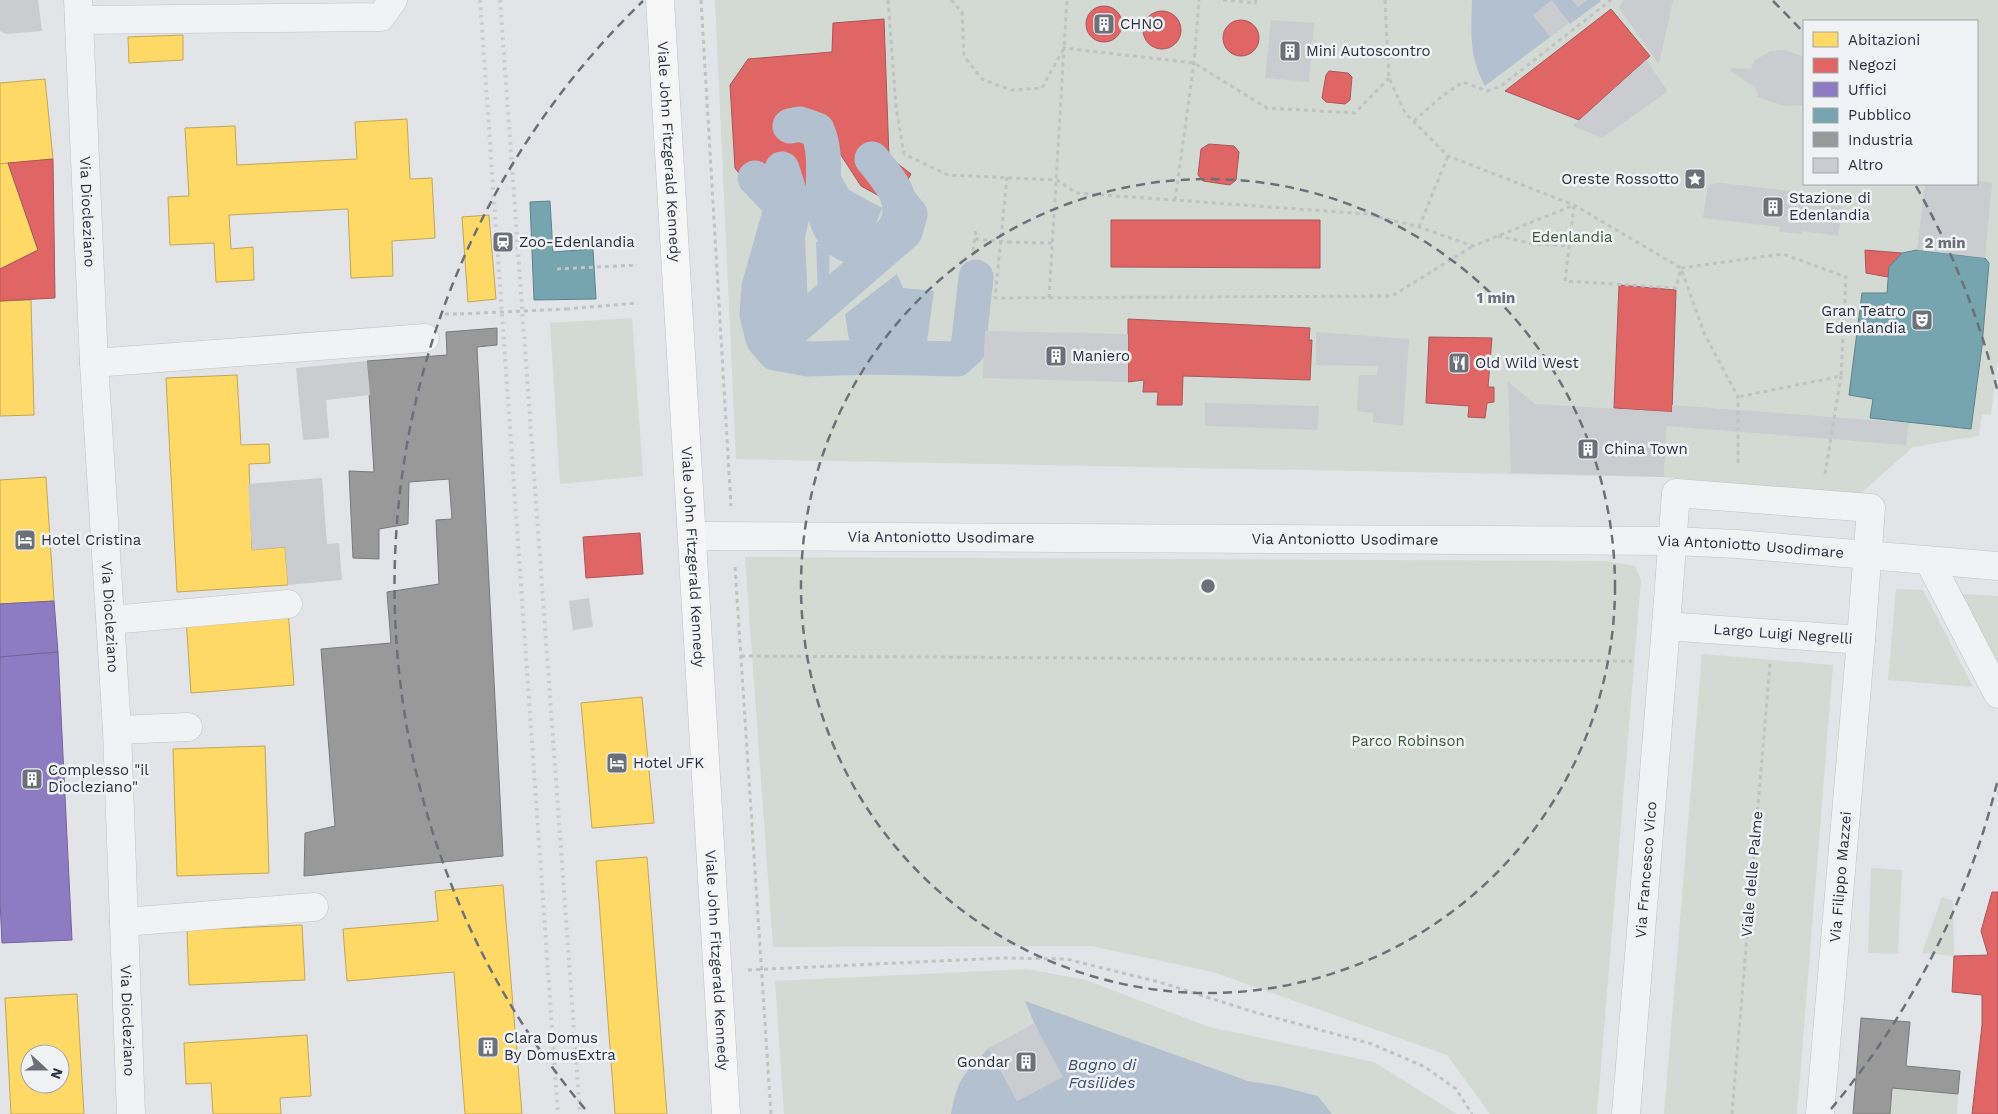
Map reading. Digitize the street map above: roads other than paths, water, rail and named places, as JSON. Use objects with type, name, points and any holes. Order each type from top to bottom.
[{"type":"main road","name":"Viale John Fitzgerald Kennedy","points":[[660,0],[726,1114]]},
{"type":"street","points":[[78,10],[381,17],[393,0]]},
{"type":"street","name":"Via Diocleziano","points":[[78,10],[94,362],[117,730],[131,1114]]},
{"type":"street","points":[[94,362],[425,338]]},
{"type":"street","name":"Largo Luigi Negrelli","points":[[1676,493],[1870,508],[1861,640],[1666,626],[1673,542],[1676,493]]},
{"type":"street","name":"Via Antoniotto Usodimare","points":[[693,536],[1673,542],[1737,544],[1929,561],[1998,565]]},
{"type":"street","points":[[1929,561],[1998,694]]},
{"type":"street","points":[[110,620],[288,604]]},
{"type":"street","name":"Via Francesco Vico","points":[[1626,1114],[1666,626]]},
{"type":"street","name":"Via Filippo Mazzei","points":[[1820,1114],[1861,640]]},
{"type":"street","points":[[117,730],[188,728]]},
{"type":"street","points":[[124,922],[314,908]]},
{"type":"water","points":[[1472,0],[1601,1],[1570,24],[1552,1],[1550,37],[1485,86],[1476,65],[1472,44]]},
{"type":"water","points":[[839,172],[849,190],[882,208],[876,225],[857,233],[852,233],[843,229],[832,218],[830,174]]},
{"type":"water","points":[[804,214],[808,306],[802,315],[779,307],[799,215]]},
{"type":"water","points":[[816,242],[830,242],[829,280],[818,297]]},
{"type":"water","points":[[897,274],[903,288],[934,291],[927,341],[849,340],[845,314]]},
{"type":"water","name":"Bagno di Fasilides","points":[[1025,1001],[1248,1081],[1280,1086],[1318,1096],[1332,1114],[951,1114],[956,1092],[963,1077],[989,1048],[1017,1101],[1061,1077]]},
{"type":"waterway","points":[[790,126],[800,124],[817,130],[823,155],[823,195],[827,220],[832,231],[842,241],[853,247],[877,244],[888,237],[900,215],[899,201],[895,190],[872,159]]},
{"type":"waterway","points":[[782,169],[794,207],[783,256],[769,300],[771,315],[777,327],[794,328],[905,232],[910,214],[899,201]]},
{"type":"waterway","points":[[755,178],[782,206],[759,287],[757,314],[763,339],[775,353],[808,359],[875,357],[957,359],[968,349],[976,277]]},
{"type":"railway","points":[[480,0],[558,1114]]},
{"type":"railway","points":[[500,0],[580,1114]]},
{"type":"place","name":"CHNO","points":[[1104,24]]},
{"type":"place","name":"Mini Autoscontro","points":[[1290,51]]},
{"type":"place","name":"Oreste Rossotto","points":[[1695,179]]},
{"type":"place","name":"Stazione di Edenlandia","points":[[1773,207]]},
{"type":"place","name":"Zoo-Edenlandia","points":[[503,242]]},
{"type":"place","name":"Gran Teatro Edenlandia","points":[[1922,320]]},
{"type":"place","name":"Maniero","points":[[1056,356]]},
{"type":"place","name":"Old Wild West","points":[[1459,363]]},
{"type":"place","name":"China Town","points":[[1588,449]]},
{"type":"place","name":"Hotel Cristina","points":[[25,540]]},
{"type":"place","name":"Hotel JFK","points":[[617,763]]},
{"type":"place","name":"Complesso \"il Diocleziano\"","points":[[32,779]]},
{"type":"place","name":"Clara Domus By DomusExtra","points":[[488,1047]]},
{"type":"place","name":"Gondar","points":[[1026,1062]]},
{"type":"park label","name":"Edenlandia","points":[[1572,237]]},
{"type":"park label","name":"Parco Robinson","points":[[1408,741]]}]
